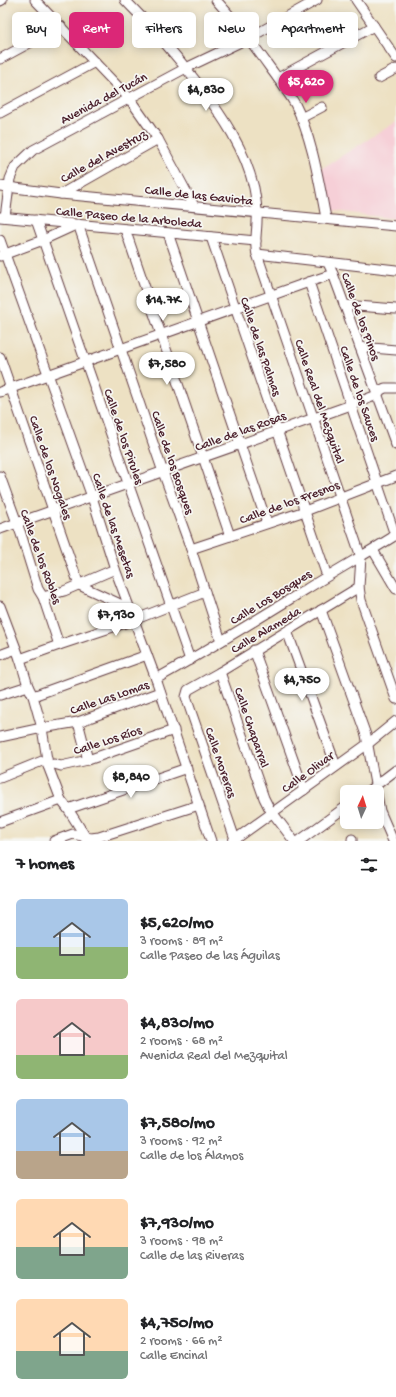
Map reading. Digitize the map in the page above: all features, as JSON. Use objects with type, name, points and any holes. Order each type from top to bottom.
[{"type":"street","points":[[35,0],[47,12]]},
{"type":"street","name":"Calle Real del Mezquital","points":[[125,0],[156,32],[186,68],[219,112],[236,139],[250,175],[256,198],[257,254],[361,557]]},
{"type":"street","points":[[216,0],[226,12]]},
{"type":"street","name":"Avenida del Tucán","points":[[259,32],[317,0]]},
{"type":"street","points":[[356,0],[396,58]]},
{"type":"street","points":[[278,78],[374,26]]},
{"type":"street","points":[[61,27],[129,98],[158,139],[194,206]]},
{"type":"street","points":[[0,59],[20,48]]},
{"type":"street","name":"Avenida del Tucán","points":[[3,217],[4,187],[10,179],[15,167],[33,150],[186,68],[228,48]]},
{"type":"street","points":[[256,48],[278,78],[301,118],[316,169],[326,218]]},
{"type":"street","points":[[0,114],[95,62]]},
{"type":"street","points":[[379,78],[396,69]]},
{"type":"street","points":[[301,118],[322,108]]},
{"type":"street","name":"Calle del Avestruz","points":[[60,194],[158,139]]},
{"type":"street","name":"Calle de las Gaviota","points":[[4,187],[60,194],[257,213],[326,218],[396,226]]},
{"type":"street","name":"Calle Paseo de la Arboleda","points":[[3,217],[256,241]]},
{"type":"street","name":"Calle de los Pirules","points":[[36,220],[190,660]]},
{"type":"street","points":[[2,255],[43,240],[78,224]]},
{"type":"street","name":"Calle de los Bosques","points":[[78,224],[221,641]]},
{"type":"street","points":[[125,229],[230,536]]},
{"type":"street","points":[[168,233],[267,523]]},
{"type":"street","name":"Calle de las Palmas","points":[[211,237],[234,309],[278,430],[327,576]]},
{"type":"street","name":"Calle de las Mesetas","points":[[0,240],[2,255],[49,376],[92,497],[115,569],[131,609],[174,730],[211,841]]},
{"type":"street","points":[[257,254],[396,270]]},
{"type":"street","name":"Calle de los Pinos","points":[[328,263],[377,395],[393,429],[396,445]]},
{"type":"street","points":[[0,392],[49,376],[121,348],[333,274]]},
{"type":"street","name":"Calle de los Sauces","points":[[309,282],[377,484],[396,535]]},
{"type":"street","points":[[344,305],[396,309]]},
{"type":"street","points":[[360,347],[396,350]]},
{"type":"street","name":"Calle de los Nogales","points":[[0,357],[79,585]]},
{"type":"street","name":"Calle de las Rosas","points":[[0,529],[351,405],[377,395],[385,388],[396,388]]},
{"type":"street","name":"Calle de los Robles","points":[[0,476],[38,589],[43,597],[59,644]]},
{"type":"street","name":"Calle de los Fresnos","points":[[191,550],[396,476]]},
{"type":"street","name":"Calle Los Bosques","points":[[156,679],[190,660],[396,535]]},
{"type":"street","points":[[373,550],[396,589]]},
{"type":"street","points":[[361,557],[359,587],[361,600],[396,698]]},
{"type":"street","points":[[43,597],[79,585],[115,569]]},
{"type":"street","points":[[79,585],[131,609]]},
{"type":"street","name":"Calle Alameda","points":[[186,693],[188,690],[359,587]]},
{"type":"street","points":[[20,659],[59,644],[134,620],[205,592]]},
{"type":"street","points":[[0,606],[2,616],[20,659],[28,686],[33,696],[42,728],[47,763],[61,800],[85,838]]},
{"type":"street","points":[[321,610],[369,743],[376,785],[396,770]]},
{"type":"street","points":[[287,631],[336,766]]},
{"type":"street","points":[[0,655],[16,649]]},
{"type":"street","points":[[254,650],[304,790]]},
{"type":"street","points":[[33,696],[147,655]]},
{"type":"street","name":"Calle Chaparral","points":[[220,672],[264,798],[294,841]]},
{"type":"street","points":[[0,695],[28,686]]},
{"type":"street","name":"Calle Las Lomas","points":[[0,737],[78,722],[160,692]]},
{"type":"street","name":"Calle Moreras","points":[[186,693],[186,697],[234,840]]},
{"type":"street","name":"Calle Olivar","points":[[234,840],[369,743],[396,721]]},
{"type":"street","points":[[78,722],[88,760]]},
{"type":"street","name":"Calle Los Ríos","points":[[0,778],[47,763],[61,766],[88,760],[174,730]]},
{"type":"street","points":[[68,809],[187,768]]},
{"type":"street","points":[[0,822],[61,800]]},
{"type":"street","points":[[54,841],[73,834],[85,838],[99,837],[199,805]]},
{"type":"street","points":[[299,841],[340,811]]},
{"type":"street","points":[[384,820],[393,841]]},
{"type":"shaded area","points":[[396,122],[396,219],[328,210],[319,170]]}]
